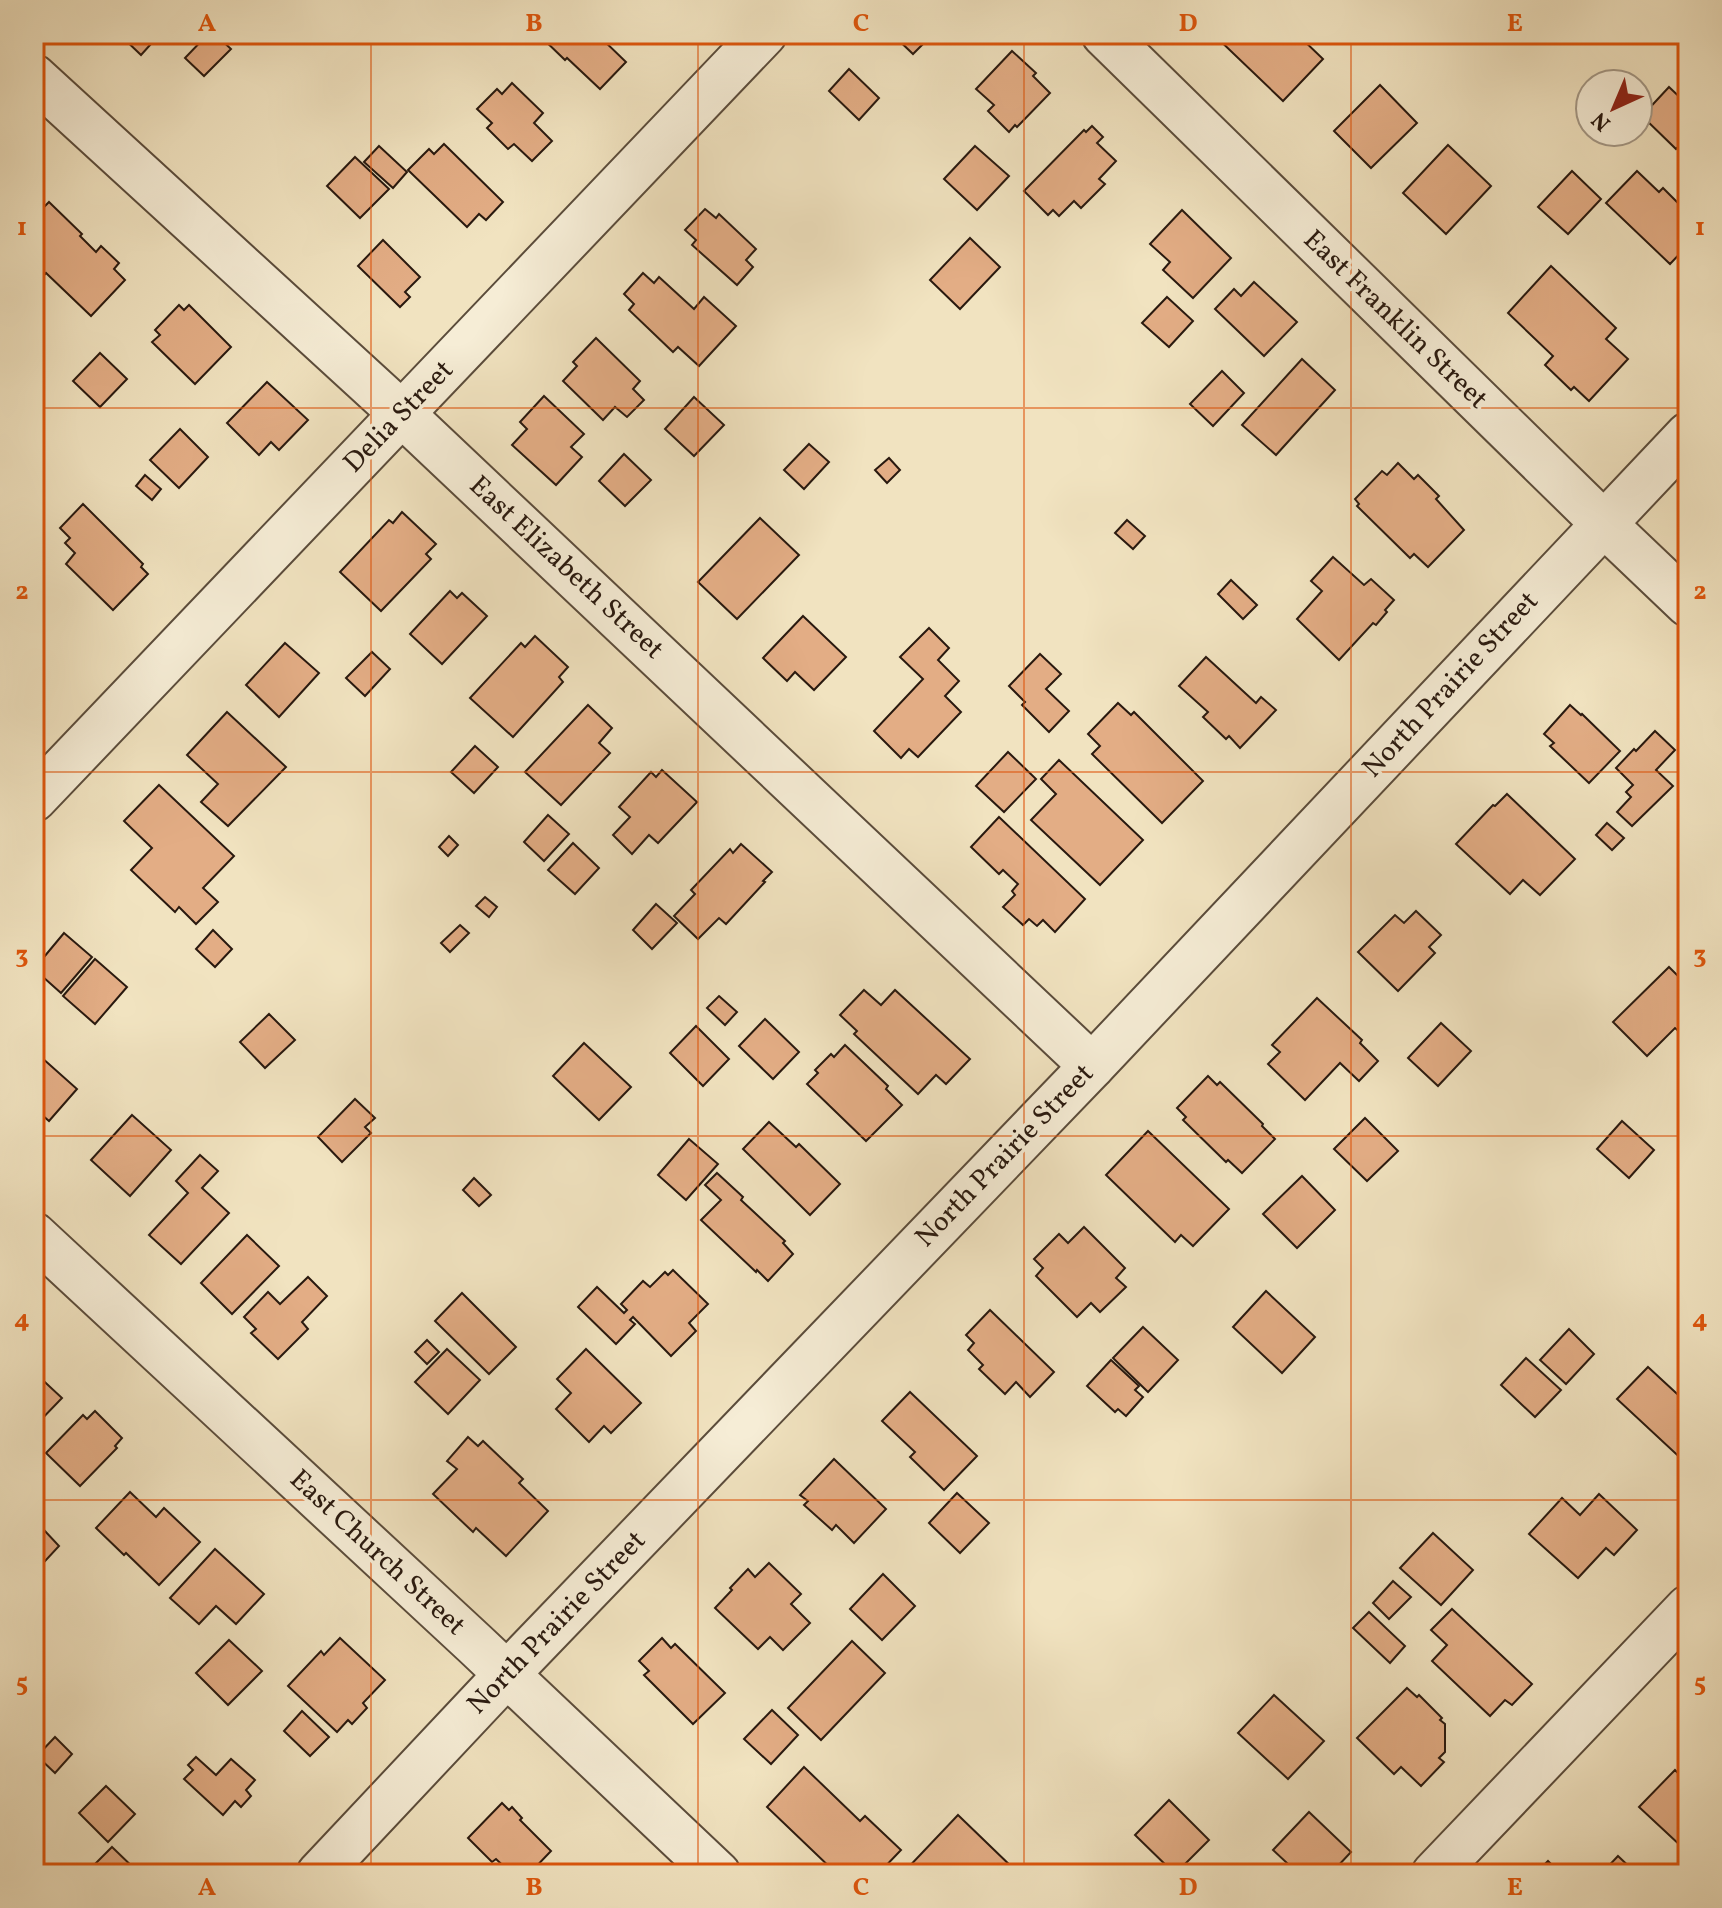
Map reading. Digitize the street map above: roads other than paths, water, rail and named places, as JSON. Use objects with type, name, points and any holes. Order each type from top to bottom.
[{"type":"street","name":"Delia Street","points":[[34,799],[764,34]]},
{"type":"street","name":"East Franklin Street","points":[[1104,34],[1688,604]]},
{"type":"street","name":"East Elizabeth Street","points":[[34,77],[402,414],[1092,1066]]},
{"type":"street","name":"North Prairie Street","points":[[319,1874],[507,1674],[1092,1066],[1688,435]]},
{"type":"street","name":"East Church Street","points":[[34,1235],[718,1874]]},
{"type":"street","points":[[1434,1874],[1688,1608]]}]
